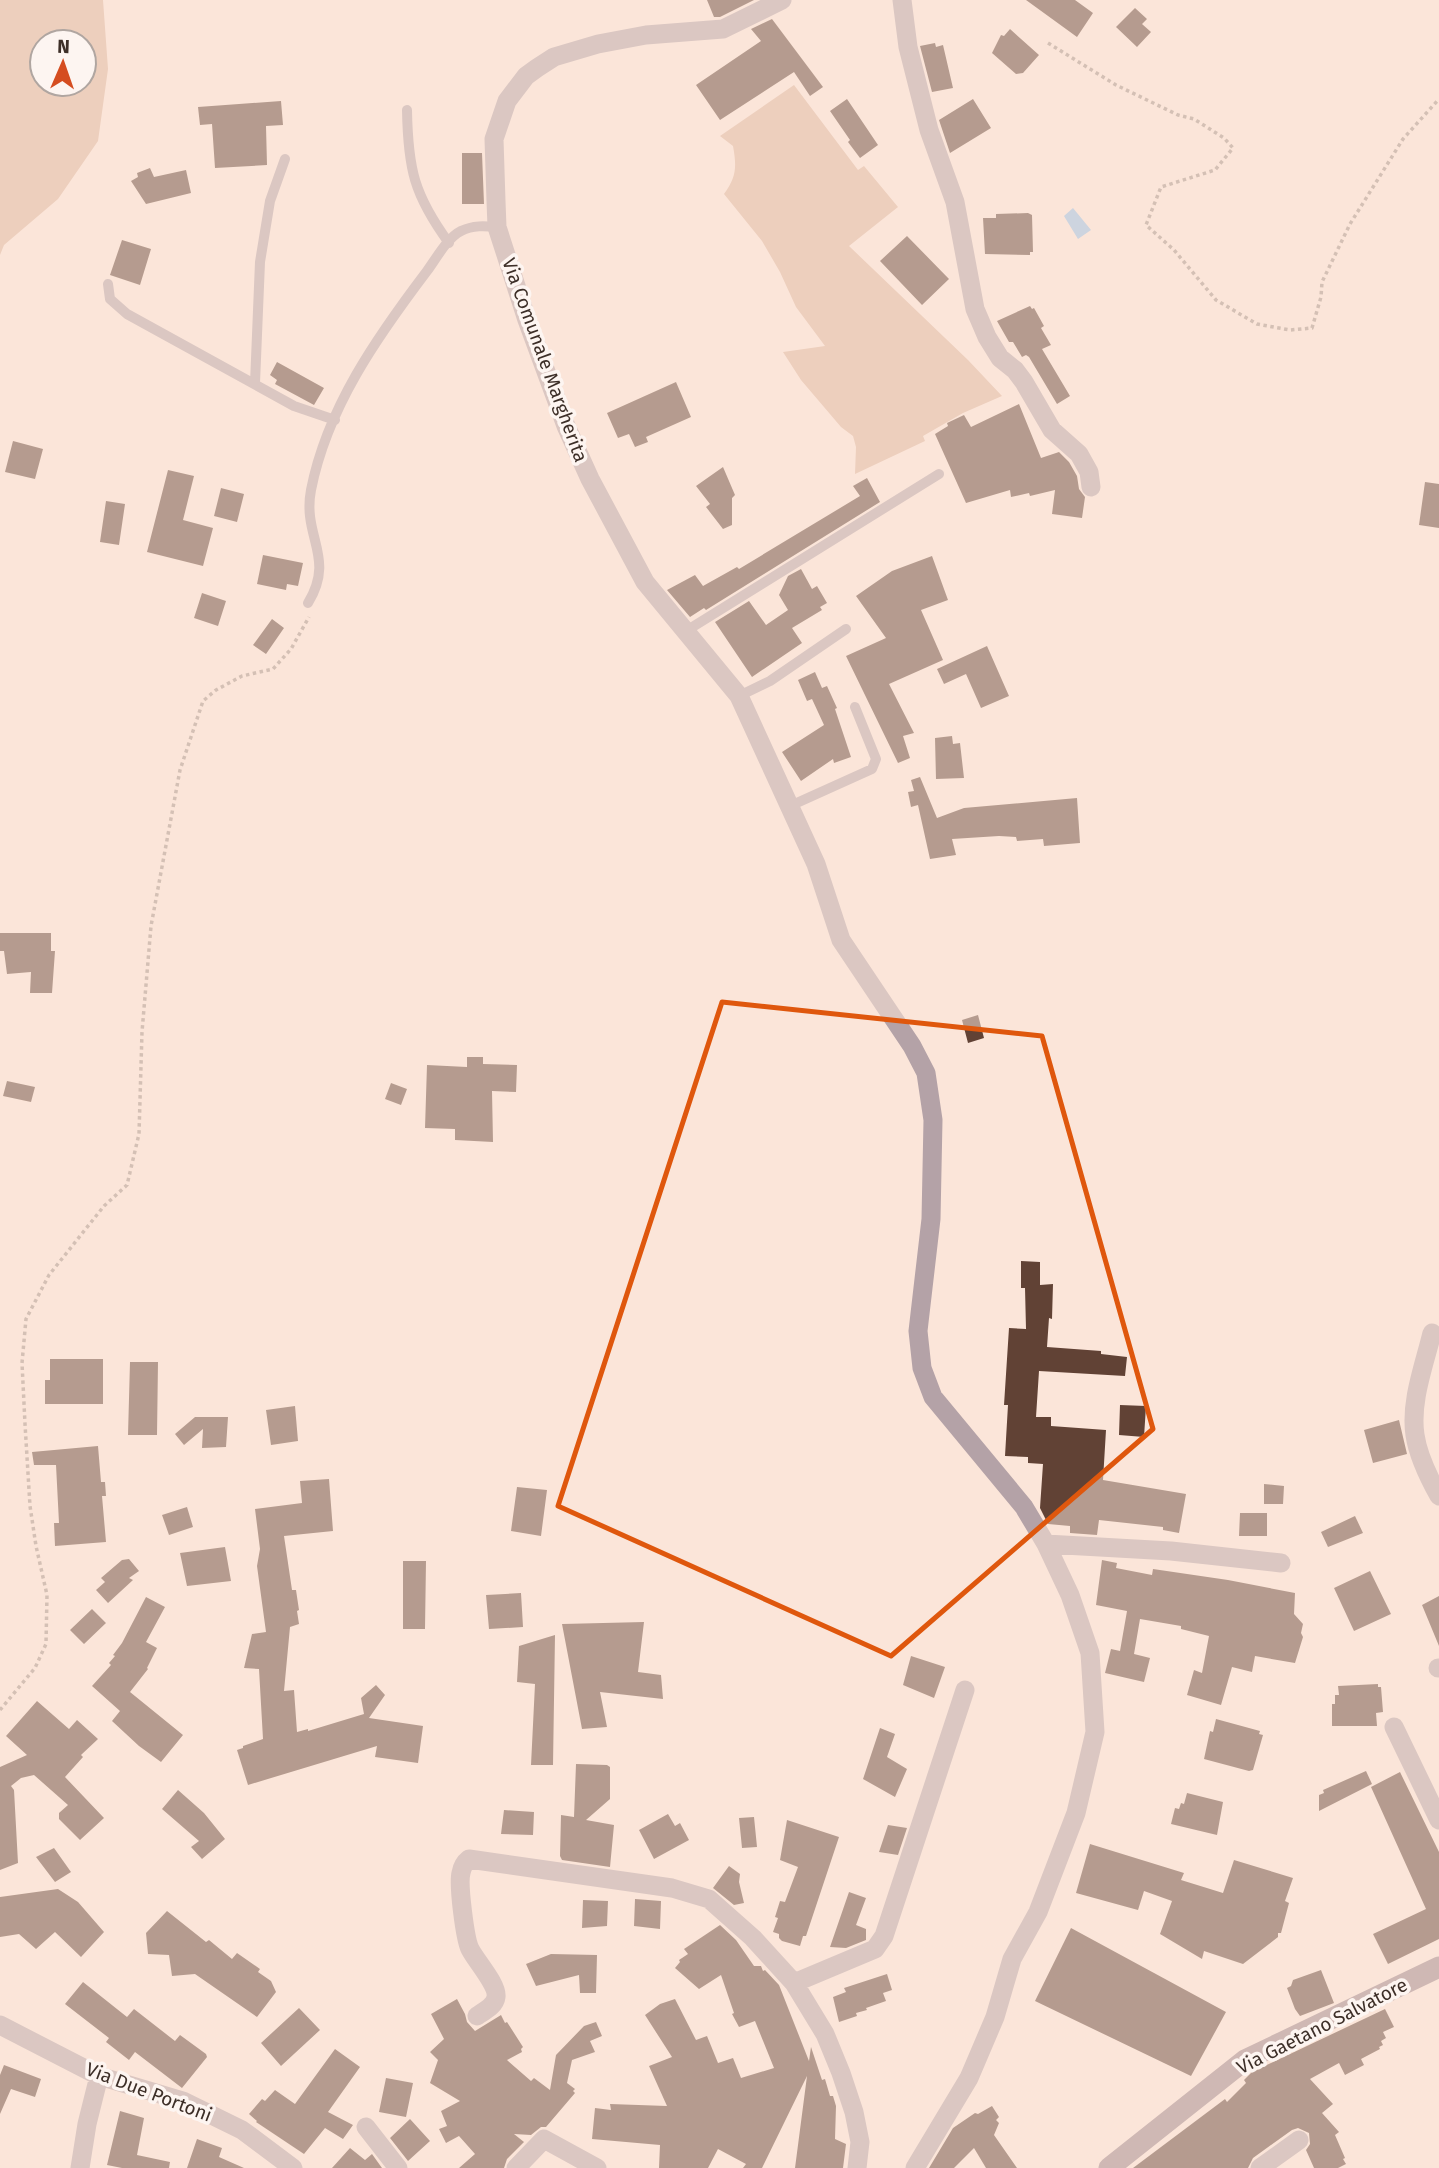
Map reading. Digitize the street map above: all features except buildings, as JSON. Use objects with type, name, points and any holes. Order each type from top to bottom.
[{"type":"street","name":"Via Comunale Margherita","points":[[782,0],[723,29],[646,35],[598,44],[554,57],[537,68],[527,76],[508,102],[494,139],[497,227],[527,320],[566,426],[590,479],[645,582],[739,695],[816,864],[841,940],[912,1046],[926,1073],[933,1120],[931,1219],[918,1331],[922,1368],[933,1396],[1024,1507],[1046,1544],[1070,1595],[1090,1653],[1095,1732],[1076,1812],[1038,1912],[1012,1959],[995,2017],[968,2078],[915,2168]]},
{"type":"street","points":[[902,0],[908,47],[929,130],[955,202],[975,309],[1000,358],[1015,370],[1024,382],[1052,430],[1079,454],[1089,472],[1091,487]]},
{"type":"street","points":[[1432,1334],[1415,1405],[1415,1435],[1420,1455],[1439,1496]]},
{"type":"street","points":[[1046,1544],[1171,1551],[1281,1563]]},
{"type":"street","points":[[794,1983],[875,1949],[884,1936],[965,1690]]},
{"type":"street","points":[[1394,1727],[1439,1820]]},
{"type":"street","points":[[477,2015],[491,2007],[496,1999],[496,1990],[469,1948],[466,1935],[460,1875],[464,1863],[469,1860],[672,1888],[709,1899],[753,1938],[794,1983],[825,2034],[841,2073],[860,2142],[856,2168]]},
{"type":"street","name":"Via Gaetano Salvatore","points":[[1109,2168],[1245,2060],[1439,1967]]},
{"type":"street","name":"Via Due Portoni","points":[[0,2025],[99,2076],[183,2101],[242,2130],[293,2168]]},
{"type":"street","points":[[80,2168],[99,2076]]},
{"type":"street","points":[[366,2127],[398,2168]]},
{"type":"street","points":[[516,2168],[544,2139],[597,2168]]},
{"type":"street","points":[[1259,2168],[1299,2140]]},
{"type":"lane","points":[[407,110],[408,152],[416,186],[429,217],[449,243]]},
{"type":"lane","points":[[255,383],[260,262],[270,201],[285,159]]},
{"type":"lane","points":[[308,603],[317,589],[321,564],[309,518],[310,502],[321,455],[362,362],[404,302],[459,232],[478,226],[497,227]]},
{"type":"lane","points":[[108,284],[110,299],[127,314],[294,406],[335,420]]},
{"type":"lane","points":[[687,631],[939,474]]},
{"type":"lane","points":[[739,695],[770,681],[846,629]]},
{"type":"lane","points":[[790,806],[872,769],[876,759],[855,707]]},
{"type":"path","points":[[1048,43],[1116,85],[1178,115],[1194,119],[1224,138],[1233,148],[1214,170],[1161,187],[1146,225],[1174,250],[1216,300],[1257,324],[1290,330],[1312,328],[1321,298],[1322,282],[1350,224],[1403,139],[1439,99]]},
{"type":"path","points":[[0,1710],[35,1668],[46,1644],[47,1595],[30,1506],[25,1372],[22,1363],[26,1320],[49,1275],[104,1206],[127,1185],[139,1134],[142,1032],[151,926],[180,769],[203,701],[216,690],[242,676],[273,669],[292,649],[303,629],[310,615],[308,603]]},
{"type":"highlighted area","points":[[722,1002],[1042,1036],[1153,1429],[891,1656],[558,1506]]},
{"type":"shaded area","points":[[0,0],[103,0],[108,69],[98,141],[58,199],[4,245],[0,255]]},
{"type":"shaded area","points":[[794,85],[858,170],[864,166],[898,207],[849,246],[1002,396],[963,413],[923,436],[925,441],[855,474],[856,447],[853,436],[841,427],[801,380],[783,352],[825,346],[796,307],[762,241],[724,194],[733,177],[735,160],[733,146],[720,136]]},
{"type":"water","points":[[1073,208],[1091,230],[1078,239],[1064,216]]}]
